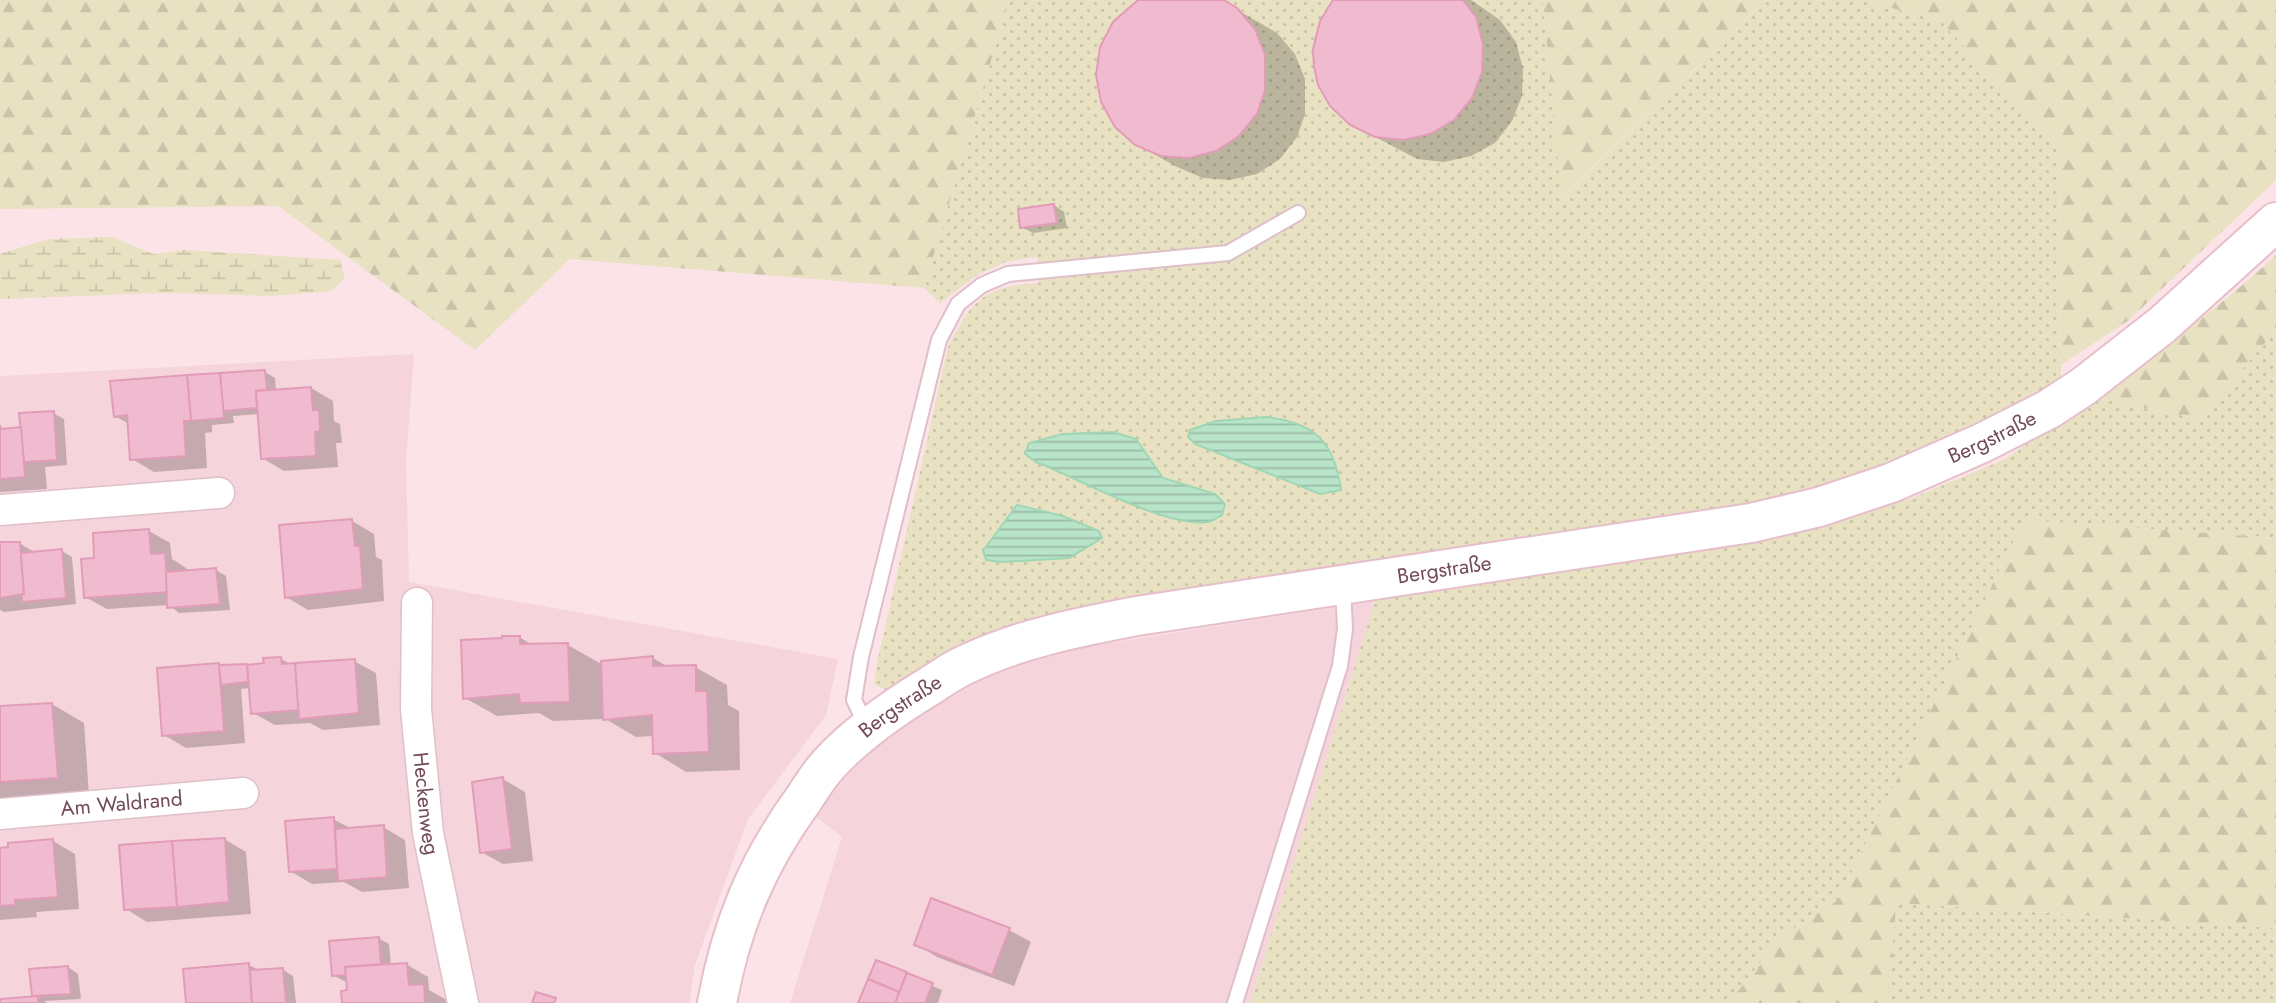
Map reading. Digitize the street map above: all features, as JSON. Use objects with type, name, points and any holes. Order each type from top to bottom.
[{"type":"main road","name":"Bergstraße","points":[[717,1003],[732,936],[751,886],[777,836],[827,766],[867,728],[907,699],[967,663],[1013,645],[1065,630],[1137,616],[1751,523],[1819,507],[1891,483],[1982,443],[2049,409],[2084,386],[2162,325],[2276,222]]},
{"type":"street","points":[[0,510],[219,493]]},
{"type":"street","name":"Heckenweg","points":[[417,603],[416,709],[428,833],[463,1003]]},
{"type":"street","name":"Am Waldrand","points":[[0,814],[243,793]]},
{"type":"lane","points":[[867,728],[854,700],[861,657],[939,340],[958,304],[982,285],[1008,274],[1228,253],[1298,213]]},
{"type":"lane","points":[[1235,1003],[1340,666],[1345,629],[1343,586]]},
{"type":"shaded area","points":[[414,354],[406,460],[409,582],[838,659],[826,715],[748,819],[695,965],[689,1003],[0,1003],[0,376]]},
{"type":"shaded area","points":[[1266,417],[1297,424],[1319,437],[1333,459],[1341,490],[1320,494],[1195,444],[1188,437],[1190,430],[1216,421]]},
{"type":"shaded area","points":[[1113,432],[1136,439],[1163,478],[1215,494],[1225,504],[1222,515],[1208,522],[1190,522],[1146,510],[1036,462],[1025,454],[1029,443],[1063,434]]},
{"type":"shaded area","points":[[1017,505],[1063,516],[1099,531],[1102,538],[1069,558],[1002,562],[986,560],[983,551]]},
{"type":"shaded area","points":[[1375,601],[1250,1003],[790,1003],[842,837],[815,816],[845,778],[877,745],[967,682],[1066,650]]},
{"type":"green space","points":[[0,0],[1009,0],[924,288],[570,259],[475,350],[278,206],[0,209]]},
{"type":"green space","points":[[1009,0],[1543,0],[1562,197],[1767,0],[1861,0],[1941,21],[2059,152],[2061,380],[1993,421],[1893,466],[1798,495],[1695,514],[1056,612],[967,642],[927,663],[886,690],[874,684],[877,663],[948,347],[964,318],[977,302],[995,291],[1011,286],[1039,283],[1037,257],[1005,262],[976,276],[940,303],[924,288]]},
{"type":"green space","points":[[1543,0],[1767,0],[1561,197]]},
{"type":"green space","points":[[1861,0],[2276,0],[2276,180],[2129,320],[2061,365],[2059,152],[1941,21]]},
{"type":"green space","points":[[112,237],[153,254],[185,250],[340,260],[345,278],[331,291],[271,296],[163,293],[0,299],[0,254],[48,239]]},
{"type":"green space","points":[[2276,255],[2276,330],[2199,419],[2091,397],[2210,312]]},
{"type":"green space","points":[[2276,330],[2276,538],[2024,520],[1838,900],[1779,938],[1729,1003],[1250,1003],[1375,601],[1803,531],[1912,498],[2003,460],[2060,422],[2091,397],[2199,419]]},
{"type":"green space","points":[[2024,520],[2276,538],[2276,928],[1896,903],[1889,1003],[1729,1003],[1779,938],[1838,900]]},
{"type":"green space","points":[[1895,903],[2276,928],[2276,1003],[1889,1003]]},
{"type":"building","points":[[1138,0],[1224,0],[1237,8],[1255,29],[1265,55],[1265,90],[1257,114],[1239,136],[1216,151],[1189,158],[1161,156],[1135,145],[1115,127],[1101,102],[1096,75],[1100,47],[1113,22]]},
{"type":"building","points":[[1333,0],[1463,0],[1476,17],[1483,44],[1482,72],[1472,98],[1454,120],[1430,134],[1403,140],[1375,137],[1350,125],[1330,106],[1318,85],[1313,49],[1320,21]]},
{"type":"building","points":[[1054,204],[1057,223],[1020,228],[1018,209]]},
{"type":"building","points":[[265,370],[267,390],[256,391],[257,408],[223,411],[220,373]]},
{"type":"building","points":[[220,373],[224,418],[191,421],[187,375]]},
{"type":"building","points":[[187,375],[191,421],[184,421],[186,456],[130,460],[127,415],[114,417],[110,381]]},
{"type":"building","points":[[311,387],[313,410],[319,410],[320,431],[315,432],[316,456],[261,459],[256,391]]},
{"type":"building","points":[[54,411],[57,460],[24,462],[19,413]]},
{"type":"building","points":[[0,426],[2,429],[21,427],[25,477],[0,479]]},
{"type":"building","points":[[352,519],[355,546],[360,546],[363,589],[285,598],[279,525]]},
{"type":"building","points":[[149,529],[151,554],[165,553],[168,592],[84,598],[81,559],[94,558],[93,533]]},
{"type":"building","points":[[0,542],[20,542],[24,594],[0,598]]},
{"type":"building","points":[[62,549],[66,598],[22,602],[24,594],[21,553]]},
{"type":"building","points":[[216,568],[220,604],[167,608],[166,572]]},
{"type":"building","points":[[520,636],[520,644],[568,643],[570,702],[520,703],[519,694],[463,699],[461,640]]},
{"type":"building","points":[[653,656],[653,666],[696,665],[696,691],[707,691],[709,752],[653,754],[652,715],[603,720],[601,661]]},
{"type":"building","points":[[281,657],[282,664],[295,663],[299,710],[251,714],[247,665],[264,663],[263,658]]},
{"type":"building","points":[[355,659],[359,713],[299,719],[295,663]]},
{"type":"building","points":[[219,663],[224,731],[162,736],[157,668]]},
{"type":"building","points":[[247,664],[248,682],[221,685],[219,665]]},
{"type":"building","points":[[52,703],[58,778],[0,782],[0,706]]},
{"type":"building","points":[[503,777],[512,849],[480,853],[472,782]]},
{"type":"building","points":[[334,817],[337,869],[289,872],[285,821]]},
{"type":"building","points":[[384,825],[387,877],[338,881],[335,829]]},
{"type":"building","points":[[225,838],[229,902],[177,907],[172,841]]},
{"type":"building","points":[[53,839],[58,897],[15,900],[15,905],[0,906],[0,848],[8,847],[8,843]]},
{"type":"building","points":[[172,841],[177,907],[124,910],[119,845]]},
{"type":"building","points":[[931,898],[1010,928],[992,975],[914,945]]},
{"type":"building","points":[[379,937],[381,964],[345,967],[346,975],[332,976],[329,941]]},
{"type":"building","points":[[876,960],[907,972],[899,992],[868,979]]},
{"type":"building","points":[[249,963],[252,1003],[186,1003],[183,969]]},
{"type":"building","points":[[407,963],[409,985],[424,984],[425,1003],[342,1003],[341,991],[347,990],[345,967]]},
{"type":"building","points":[[68,966],[71,994],[32,996],[29,969]]},
{"type":"building","points":[[283,968],[286,1003],[252,1003],[250,970]]},
{"type":"building","points":[[907,973],[933,983],[925,1003],[895,1003]]},
{"type":"building","points":[[868,979],[899,992],[895,1003],[858,1003]]},
{"type":"building","points":[[536,992],[556,998],[554,1003],[532,1003]]},
{"type":"building","points":[[38,996],[38,1003],[0,1003],[0,999]]}]
